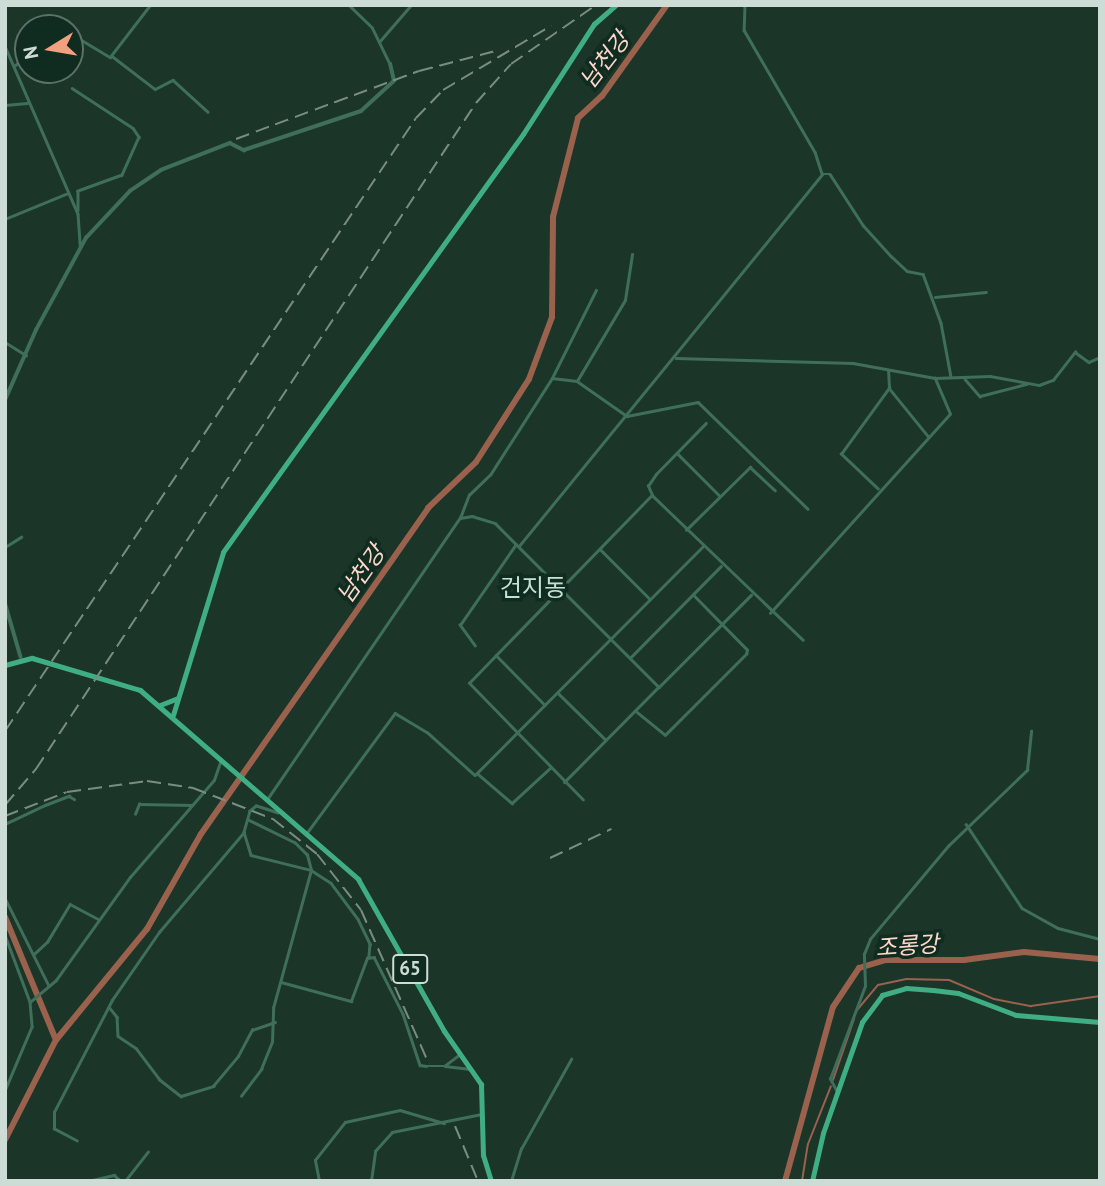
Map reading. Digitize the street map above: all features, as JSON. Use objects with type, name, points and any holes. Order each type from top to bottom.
[{"type":"main road","points":[[173,715],[223,552],[523,134],[594,24],[616,5]]},
{"type":"main road","points":[[5,665],[22,657]]},
{"type":"main road","name":"65","points":[[22,657],[133,685],[173,715],[260,796],[364,886],[482,1088],[483,1155],[491,1181]]},
{"type":"main road","points":[[160,705],[178,698]]},
{"type":"main road","points":[[812,1181],[837,1092],[863,1017],[879,998],[895,990],[958,993],[995,1010],[1037,1019],[1100,1022]]},
{"type":"street","points":[[112,56],[150,5]]},
{"type":"street","points":[[5,400],[80,249],[117,204],[153,174],[230,143],[244,150],[361,111],[394,81],[390,64],[372,27],[349,5]]},
{"type":"street","points":[[379,42],[411,5]]},
{"type":"street","points":[[745,5],[742,26],[815,152],[822,174]]},
{"type":"street","points":[[84,44],[94,51],[112,56],[155,89],[173,80],[208,112]]},
{"type":"street","points":[[5,46],[14,66]]},
{"type":"street","points":[[20,84],[78,214]]},
{"type":"street","points":[[72,88],[136,131],[139,137],[122,175],[78,191],[80,249]]},
{"type":"street","points":[[5,105],[27,103]]},
{"type":"street","points":[[822,174],[830,174],[884,250],[906,271],[923,274],[933,297],[951,377]]},
{"type":"street","points":[[475,646],[460,625],[517,545],[627,416],[822,174]]},
{"type":"street","points":[[5,219],[68,193]]},
{"type":"street","points":[[577,381],[625,300],[632,255]]},
{"type":"street","points":[[266,801],[460,518],[469,495],[490,475],[552,378],[596,290]]},
{"type":"street","points":[[933,297],[986,292]]},
{"type":"street","points":[[5,342],[26,355]]},
{"type":"street","points":[[963,378],[980,396],[1032,384],[1050,383],[1075,352],[1089,362],[1100,358]]},
{"type":"street","points":[[674,358],[853,363],[935,378],[990,376],[1032,384]]},
{"type":"street","points":[[888,371],[889,388],[928,436]]},
{"type":"street","points":[[552,378],[577,381],[627,416],[698,402],[808,509]]},
{"type":"street","points":[[771,613],[878,489],[950,414],[935,378]]},
{"type":"street","points":[[878,489],[841,452],[889,388]]},
{"type":"street","points":[[706,423],[648,486],[652,495],[751,594],[803,640]]},
{"type":"street","points":[[677,453],[720,496]]},
{"type":"street","points":[[687,530],[750,467],[775,490]]},
{"type":"street","points":[[583,800],[469,686],[470,679],[652,495]]},
{"type":"street","points":[[460,518],[485,518],[517,545],[659,687]]},
{"type":"street","points":[[5,547],[21,537]]},
{"type":"street","points":[[306,834],[395,712],[427,732],[471,776],[478,773],[703,546]]},
{"type":"street","points":[[600,548],[650,599]]},
{"type":"street","points":[[630,658],[722,565]]},
{"type":"street","points":[[565,782],[751,594]]},
{"type":"street","points":[[636,711],[662,736],[747,652],[692,595]]},
{"type":"street","points":[[5,602],[22,657]]},
{"type":"street","points":[[495,655],[545,705]]},
{"type":"street","points":[[558,692],[606,740]]},
{"type":"street","points":[[837,1092],[831,1077],[866,974],[864,958],[880,924],[948,846],[969,829],[1027,770],[1031,731]]},
{"type":"street","points":[[32,1000],[49,986],[98,919],[214,779],[221,759]]},
{"type":"street","points":[[478,773],[512,803],[550,768]]},
{"type":"street","points":[[5,824],[69,796],[74,799]]},
{"type":"street","points":[[135,814],[139,804],[192,805]]},
{"type":"street","points":[[77,1141],[54,1129],[54,1112],[110,1007],[159,932],[244,832],[256,806],[281,814]]},
{"type":"street","points":[[241,1096],[264,1063],[275,1022],[280,982],[312,870],[307,855],[295,843],[248,820]]},
{"type":"street","points":[[966,824],[1022,908],[1058,928],[1100,939]]},
{"type":"street","points":[[244,832],[251,855],[312,870],[331,883],[349,904],[370,944],[369,956],[351,1001],[280,982]]},
{"type":"street","points":[[5,898],[49,986]]},
{"type":"street","points":[[32,955],[47,942],[70,904],[98,919]]},
{"type":"street","points":[[5,934],[32,1000],[32,1027],[5,1091]]},
{"type":"street","points":[[5,950],[10,948]]},
{"type":"street","points":[[369,956],[378,961],[386,976],[420,1065],[471,1069]]},
{"type":"street","points":[[110,1007],[117,1017],[118,1036],[136,1048],[159,1079],[181,1096],[212,1086],[233,1063],[252,1030],[275,1022]]},
{"type":"street","points":[[446,1066],[461,1054]]},
{"type":"street","points":[[511,1181],[521,1149],[571,1059]]},
{"type":"street","points":[[319,1181],[315,1160],[345,1122],[400,1110],[444,1123]]},
{"type":"street","points":[[371,1181],[375,1151],[392,1132],[444,1123],[484,1112]]},
{"type":"street","points":[[88,1181],[114,1175],[123,1181],[148,1152]]},
{"type":"waterway","name":"남천강","points":[[5,1140],[56,1040],[147,929],[201,834],[428,508],[476,462],[529,379],[552,317],[553,217],[578,118],[602,96],[667,5]]},
{"type":"waterway","points":[[5,917],[56,1040]]},
{"type":"waterway","name":"조롱강","points":[[785,1181],[833,1007],[859,968],[886,960],[964,960],[1024,952],[1100,959]]},
{"type":"waterway","points":[[857,1010],[878,985],[906,979],[949,980],[994,999],[1031,1006],[1100,996]]},
{"type":"waterway","points":[[833,1080],[854,1019]]},
{"type":"waterway","points":[[802,1181],[808,1144],[831,1086]]},
{"type":"railway","points":[[5,805],[36,769],[476,103],[511,64],[596,5]]},
{"type":"railway","points":[[5,731],[416,118],[443,90],[551,26]]},
{"type":"railway","points":[[236,139],[419,71],[496,51]]},
{"type":"railway","points":[[5,816],[67,792],[147,781],[193,788],[273,819],[317,854],[361,910],[429,1064]]},
{"type":"railway","points":[[550,858],[611,829]]},
{"type":"railway","points":[[455,1126],[478,1181]]},
{"type":"district","name":"건지동","points":[[533,588]]}]
